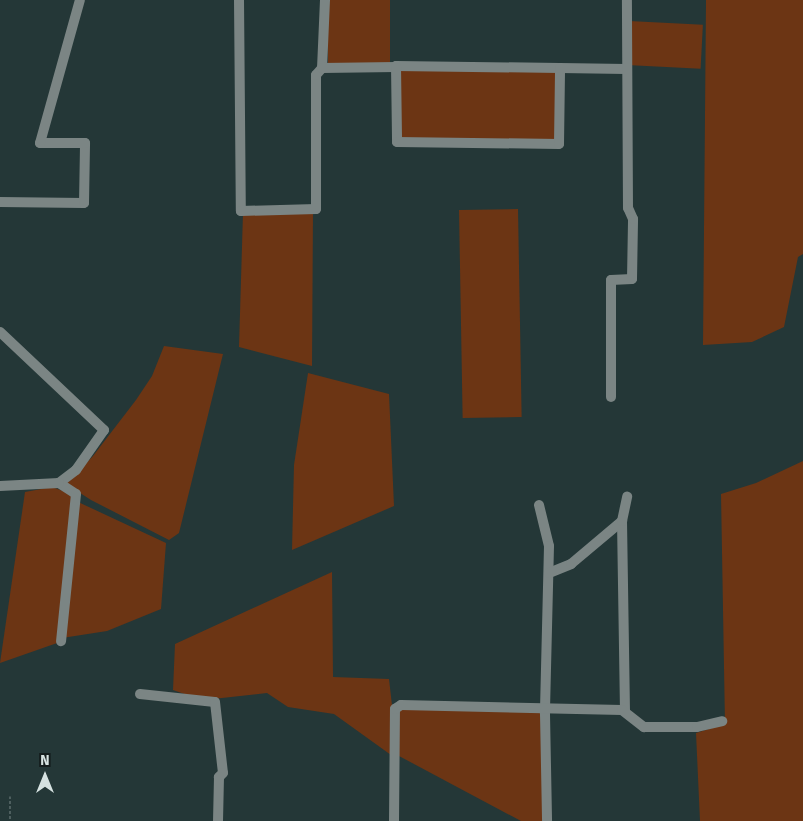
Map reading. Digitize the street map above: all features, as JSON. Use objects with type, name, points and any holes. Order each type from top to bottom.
[{"type":"street","points":[[0,202],[84,203],[85,143],[40,144],[80,0]]},
{"type":"street","points":[[239,0],[241,211],[316,209],[316,75],[322,68],[325,0]]},
{"type":"street","points":[[611,397],[612,280],[632,279],[633,219],[628,208],[627,0]]},
{"type":"street","points":[[396,67],[398,142],[559,144],[560,68]]},
{"type":"street","points":[[322,68],[626,69]]},
{"type":"street","points":[[0,332],[104,430],[76,470],[59,484]]},
{"type":"street","points":[[0,486],[59,484],[76,494],[61,641]]},
{"type":"street","points":[[625,711],[622,521],[628,497]]},
{"type":"street","points":[[538,505],[549,546],[545,709],[547,821]]},
{"type":"street","points":[[549,573],[572,564],[622,521]]},
{"type":"street","points":[[140,694],[216,702],[223,773],[219,777],[218,821]]},
{"type":"street","points":[[394,821],[396,709],[401,705],[530,706],[545,709],[625,711],[644,728],[697,727],[722,721]]},
{"type":"path","points":[[10,796],[10,821]]},
{"type":"shaded area","points":[[328,0],[390,0],[390,64],[328,64]]},
{"type":"shaded area","points":[[706,0],[803,0],[803,254],[798,257],[784,327],[752,342],[703,345]]},
{"type":"shaded area","points":[[629,21],[703,25],[701,69],[627,65]]},
{"type":"shaded area","points":[[399,68],[558,68],[558,140],[399,140]]},
{"type":"shaded area","points":[[518,209],[522,417],[463,418],[459,210]]},
{"type":"shaded area","points":[[313,211],[312,366],[239,347],[243,213]]},
{"type":"shaded area","points":[[164,346],[223,354],[179,533],[169,540],[91,500],[66,484],[93,456],[136,400],[152,376]]},
{"type":"shaded area","points":[[308,373],[389,394],[394,506],[292,550],[294,465]]},
{"type":"shaded area","points":[[803,461],[803,821],[700,821],[696,733],[725,724],[721,494],[756,483]]},
{"type":"shaded area","points":[[52,487],[74,495],[60,642],[0,663],[25,492]]},
{"type":"shaded area","points":[[76,501],[166,543],[161,609],[107,631],[62,638]]},
{"type":"shaded area","points":[[332,572],[333,677],[389,679],[393,714],[391,755],[334,714],[288,707],[267,693],[213,699],[193,697],[173,690],[175,644]]},
{"type":"shaded area","points":[[404,707],[543,711],[542,821],[521,821],[399,756],[398,711]]}]
